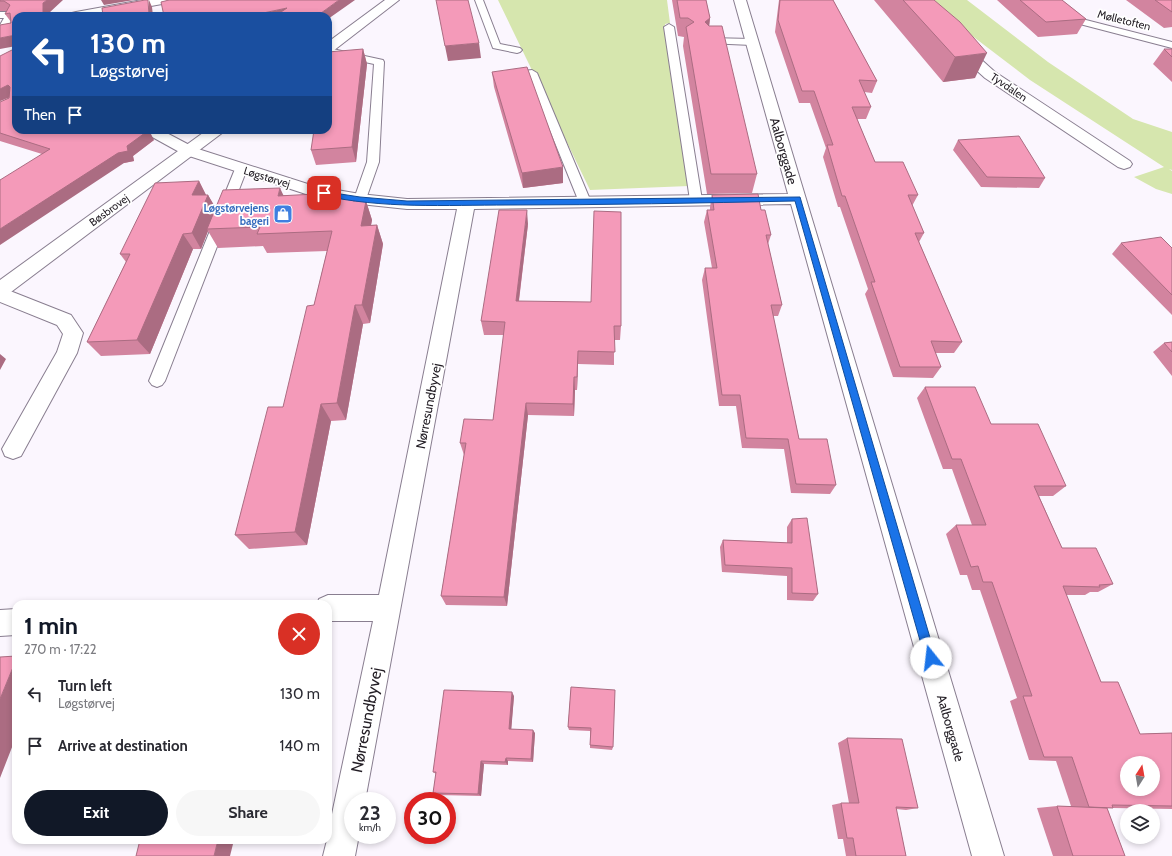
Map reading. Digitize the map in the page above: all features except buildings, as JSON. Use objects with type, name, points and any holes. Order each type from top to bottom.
[{"type":"street","points":[[98,12],[162,0]]},
{"type":"street","points":[[332,46],[393,0]]},
{"type":"street","name":"Aalborggade","points":[[740,0],[988,856]]},
{"type":"street","points":[[0,31],[12,29]]},
{"type":"street","name":"Tyvdalen","points":[[949,38],[990,74],[1124,164]]},
{"type":"street","name":"Løgstørvej","points":[[157,134],[189,151],[312,191],[360,199],[407,204],[798,199]]},
{"type":"street","name":"Bøsbrovej","points":[[0,290],[212,134]]},
{"type":"street","name":"Nørresundbyvej","points":[[339,856],[389,608],[467,204]]},
{"type":"street","points":[[0,294],[64,320],[73,333],[67,352],[13,449]]},
{"type":"street","points":[[332,608],[389,608]]},
{"type":"street","points":[[0,623],[12,622]]},
{"type":"lane","points":[[479,0],[496,46],[517,50]]},
{"type":"lane","name":"Mølletoften","points":[[1053,0],[1079,21],[1172,45]]},
{"type":"lane","points":[[0,16],[10,15],[0,31]]},
{"type":"lane","points":[[669,27],[675,41],[696,200]]},
{"type":"lane","points":[[708,41],[752,42]]},
{"type":"lane","points":[[332,50],[378,62],[373,162],[360,199]]},
{"type":"lane","points":[[502,77],[532,73],[585,202]]},
{"type":"lane","points":[[157,381],[241,169]]},
{"type":"green space","points":[[498,0],[667,0],[670,23],[665,24],[689,186],[590,190]]},
{"type":"green space","points":[[925,0],[967,0],[1048,62],[1133,119],[1172,132],[1172,170],[1169,169],[1172,171],[1172,194],[1156,189],[1134,177],[1164,167],[1030,80]]},
{"type":"place","name":"Løgstørvejens bageri","points":[[283,214]]},
{"type":"route","points":[[324,193],[360,199],[407,204],[798,199],[931,658]]}]
